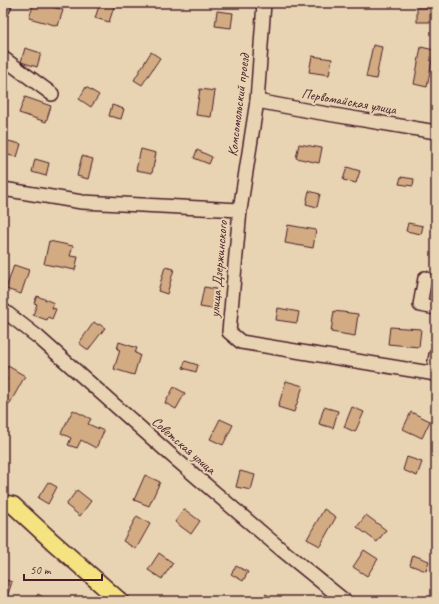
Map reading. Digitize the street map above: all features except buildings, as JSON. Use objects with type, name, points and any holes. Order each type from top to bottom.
[{"type":"main road","points":[[3,503],[13,505],[52,542],[120,601]]},
{"type":"street","name":"Комсомольский проезд","points":[[240,210],[257,101],[264,3]]},
{"type":"street","points":[[3,58],[52,94]]},
{"type":"street","name":"Первомайская улица","points":[[257,101],[436,132]]},
{"type":"street","name":"улица Дзержинского","points":[[3,189],[82,202],[240,210],[229,332],[241,342],[434,374]]},
{"type":"street","points":[[425,278],[420,305],[436,308]]},
{"type":"street","name":"Советская улица","points":[[3,310],[38,337],[171,455],[282,550],[345,601]]},
{"type":"street","points":[[434,374],[436,356]]}]
